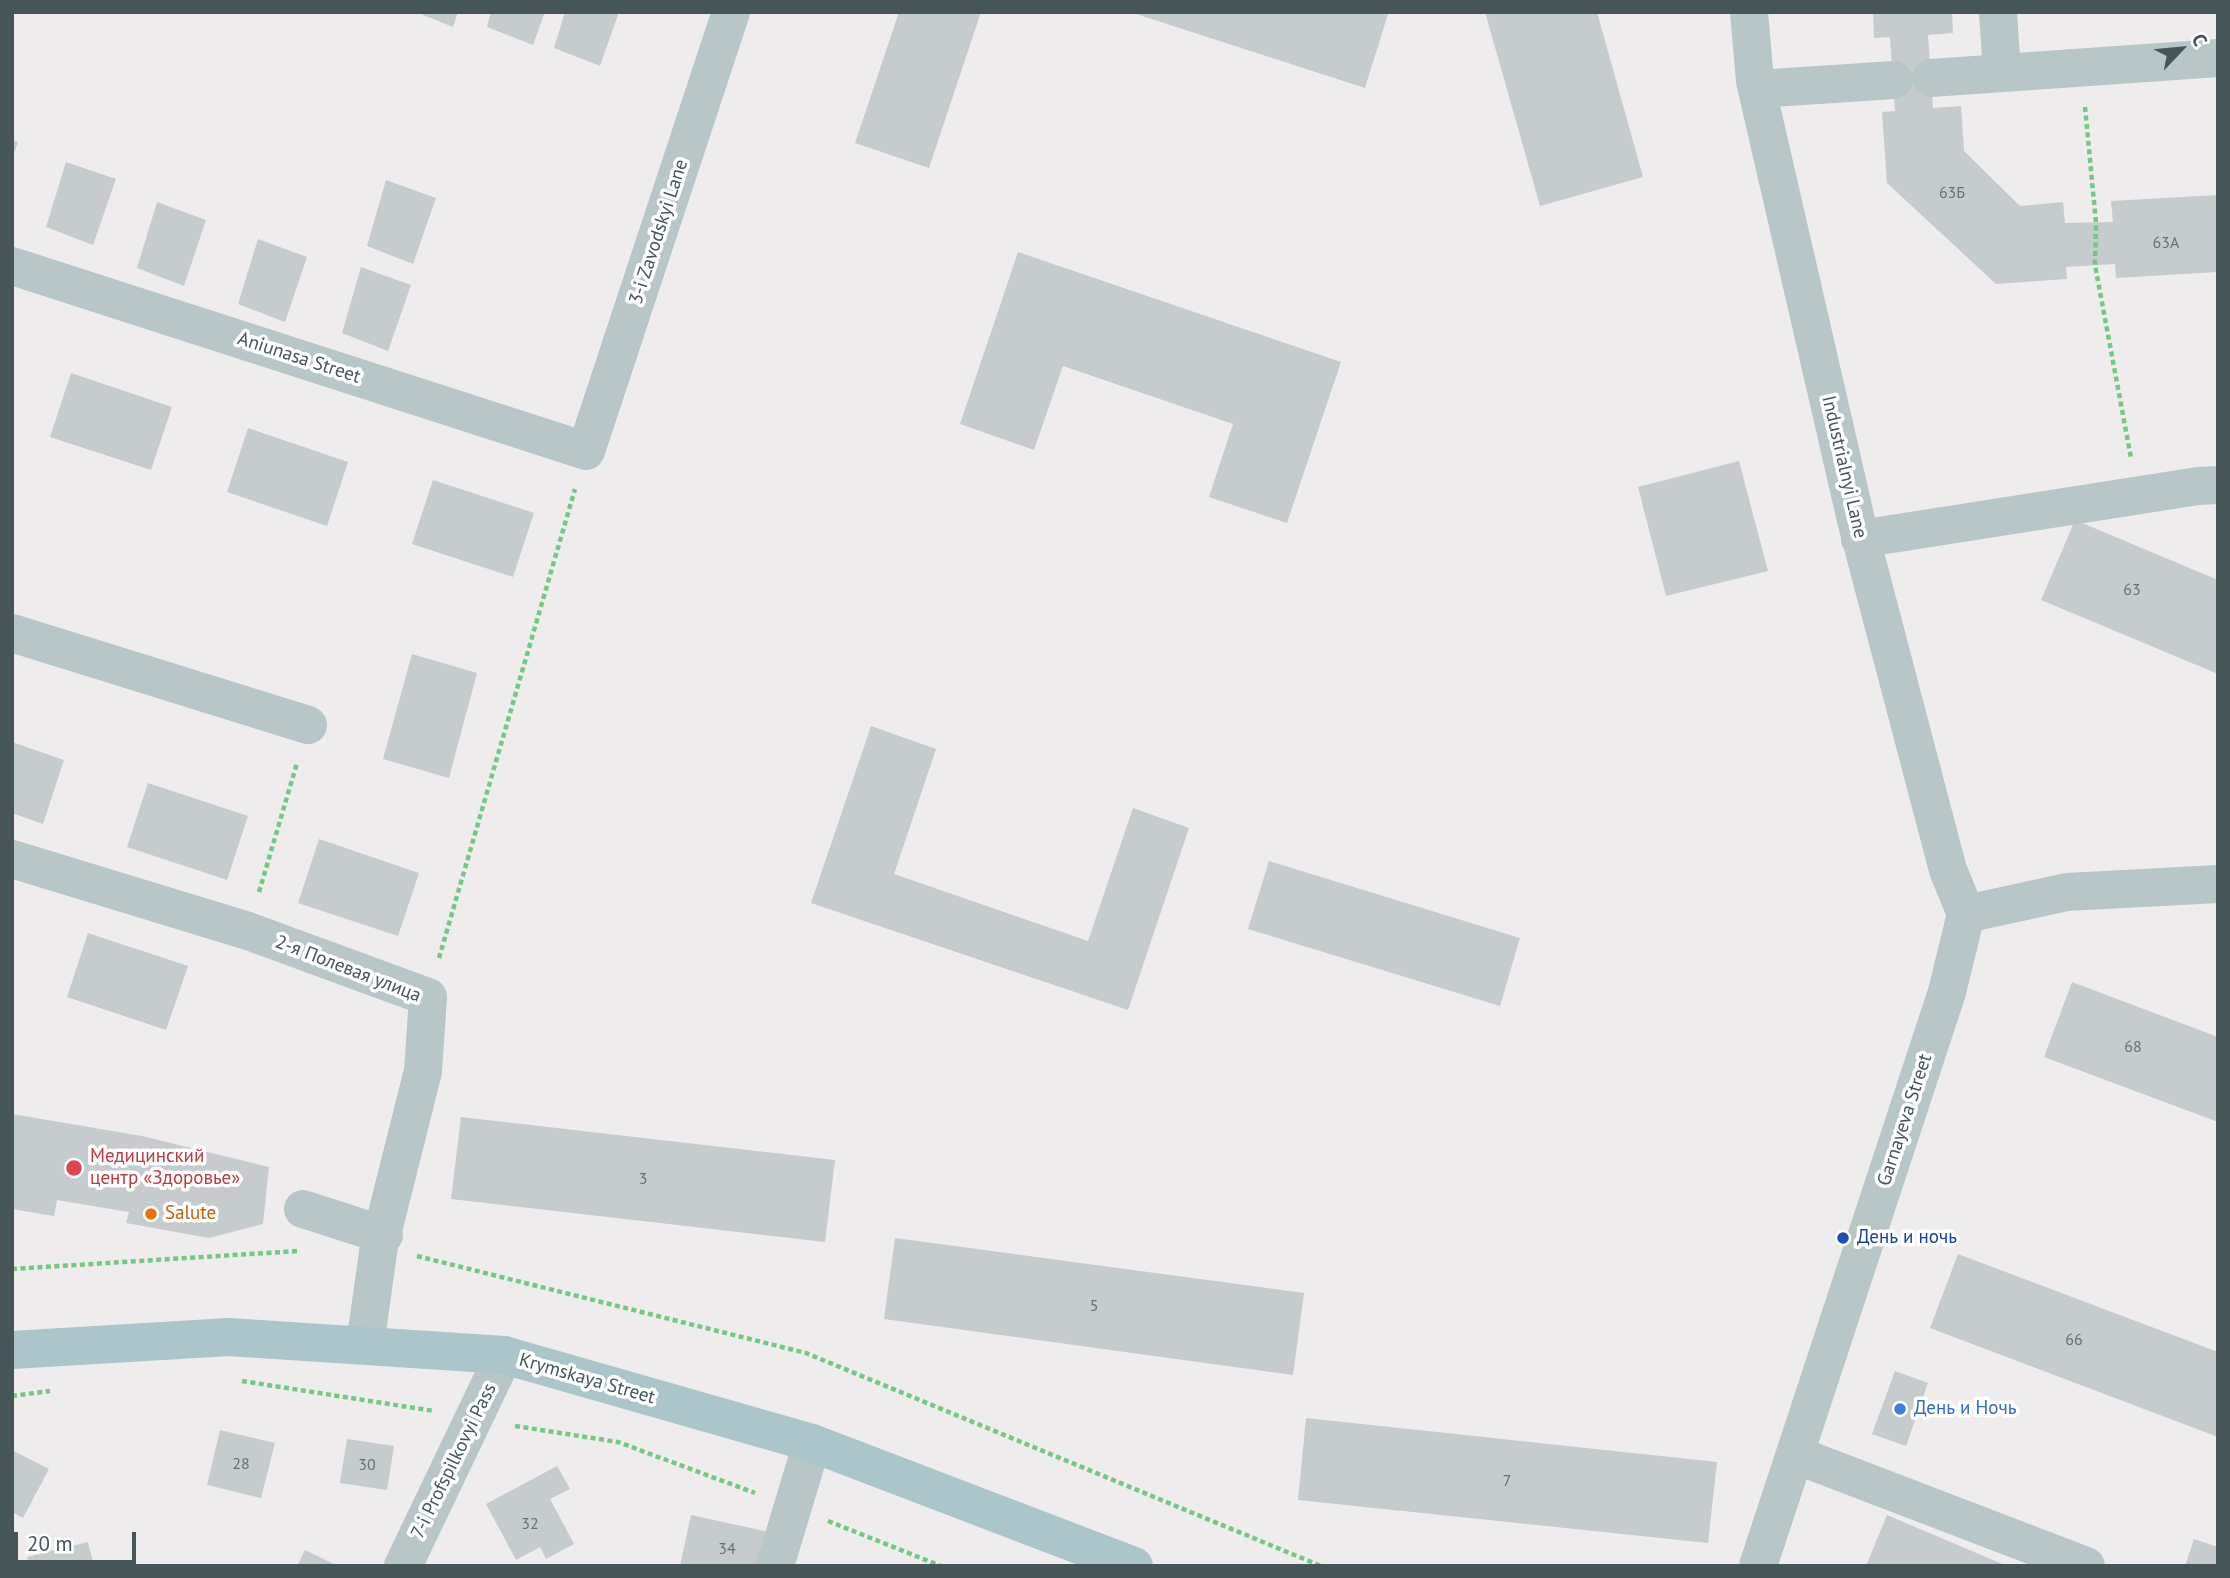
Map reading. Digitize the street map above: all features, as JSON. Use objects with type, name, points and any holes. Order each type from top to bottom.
[{"type":"main road","name":"Krymskaya Street","points":[[12,1350],[229,1337],[504,1355],[812,1443],[1134,1566]]},
{"type":"street","name":"3-i Zavodskyi Lane","points":[[586,451],[731,12]]},
{"type":"street","name":"Industrialnyi Lane","points":[[1749,12],[1757,89],[1860,539],[1948,870],[1966,914]]},
{"type":"street","points":[[1998,12],[2002,73]]},
{"type":"street","points":[[1931,78],[2218,58]]},
{"type":"street","points":[[1757,89],[1894,80]]},
{"type":"street","name":"Aniunasa Street","points":[[12,266],[586,451]]},
{"type":"street","points":[[1860,539],[2218,485]]},
{"type":"street","points":[[12,633],[308,725]]},
{"type":"street","name":"2-я Полевая улица","points":[[12,859],[248,931],[428,997],[423,1071],[381,1241],[365,1345]]},
{"type":"street","points":[[1966,914],[2067,892],[2218,884]]},
{"type":"street","name":"Garnayeva Street","points":[[1758,1566],[1947,992],[1966,914]]},
{"type":"street","points":[[303,1209],[381,1241]]},
{"type":"street","name":"7-i Profspilkovyi Pass","points":[[403,1566],[504,1355]]},
{"type":"street","points":[[775,1566],[812,1443]]},
{"type":"street","points":[[1796,1455],[2086,1566]]},
{"type":"path","points":[[2081,67],[2096,223],[2095,265],[2138,495]]},
{"type":"path","points":[[428,997],[586,451]]},
{"type":"path","points":[[248,931],[308,725]]},
{"type":"path","points":[[381,1241],[806,1353],[1321,1566]]},
{"type":"path","points":[[12,1269],[311,1251]]},
{"type":"building","points":[[416,12],[458,12],[453,27]]},
{"type":"building","points":[[491,12],[545,12],[533,45],[487,27]]},
{"type":"building","points":[[565,12],[619,12],[600,66],[554,48]]},
{"type":"building","points":[[899,12],[981,12],[929,168],[855,143]]},
{"type":"building","points":[[1485,12],[1597,12],[1643,177],[1540,206]]},
{"type":"building","points":[[1873,12],[1952,12],[1953,33],[1928,35],[1933,108],[1961,106],[1964,151],[2020,206],[2063,202],[2065,223],[2113,222],[2111,201],[2218,195],[2218,272],[2116,278],[2115,264],[2066,267],[2067,279],[1996,284],[1887,183],[1882,112],[1895,111],[1890,37],[1874,38]]},
{"type":"building","points":[[1133,13],[1388,14],[1365,88]]},
{"type":"building","points":[[12,140],[18,142],[13,157],[12,157]]},
{"type":"building","points":[[66,162],[116,179],[93,245],[46,227]]},
{"type":"building","points":[[386,180],[436,198],[413,264],[367,246]]},
{"type":"building","points":[[157,202],[206,220],[184,286],[137,268]]},
{"type":"building","points":[[258,239],[307,257],[285,322],[238,304]]},
{"type":"building","points":[[1018,252],[1341,362],[1287,523],[1209,497],[1233,424],[1063,366],[1034,450],[960,424]]},
{"type":"building","points":[[361,267],[411,285],[388,351],[342,333]]},
{"type":"building","points":[[71,373],[172,407],[151,470],[50,437]]},
{"type":"building","points":[[248,428],[348,462],[327,526],[227,492]]},
{"type":"building","points":[[1739,461],[1768,571],[1666,596],[1638,487]]},
{"type":"building","points":[[433,480],[534,513],[513,577],[412,544]]},
{"type":"building","points":[[2075,520],[2218,580],[2218,674],[2041,600]]},
{"type":"building","points":[[412,654],[477,673],[449,778],[383,759]]},
{"type":"building","points":[[871,726],[936,749],[894,874],[1088,941],[1133,808],[1189,828],[1128,1010],[811,903]]},
{"type":"building","points":[[12,742],[64,760],[43,824],[12,813]]},
{"type":"building","points":[[148,783],[248,816],[227,880],[127,847]]},
{"type":"building","points":[[319,839],[419,873],[398,936],[298,903]]},
{"type":"building","points":[[1269,861],[1520,938],[1500,1006],[1248,929]]},
{"type":"building","points":[[88,933],[188,966],[166,1030],[67,997]]},
{"type":"building","points":[[2072,982],[2218,1037],[2218,1122],[2044,1057]]},
{"type":"building","points":[[12,1114],[142,1136],[269,1167],[263,1224],[209,1238],[126,1223],[129,1212],[57,1200],[54,1216],[12,1209]]},
{"type":"building","points":[[461,1117],[835,1160],[825,1242],[451,1199]]},
{"type":"building","points":[[895,1238],[1304,1293],[1293,1375],[884,1319]]},
{"type":"building","points":[[1958,1254],[2218,1352],[2218,1437],[1930,1328]]},
{"type":"building","name":"День и Ночь","points":[[1895,1371],[1928,1383],[1906,1446],[1872,1434]]},
{"type":"building","points":[[1306,1418],[1717,1462],[1708,1543],[1298,1500]]},
{"type":"building","points":[[220,1430],[275,1443],[261,1498],[207,1485]]},
{"type":"building","points":[[347,1439],[394,1446],[387,1490],[340,1483]]},
{"type":"building","points":[[12,1450],[49,1469],[23,1518],[12,1512]]},
{"type":"building","points":[[557,1466],[570,1489],[550,1499],[574,1544],[546,1559],[540,1547],[516,1560],[486,1504]]},
{"type":"building","points":[[691,1515],[774,1533],[767,1566],[680,1566]]},
{"type":"building","points":[[1887,1515],[2007,1566],[1866,1566]]},
{"type":"building","points":[[2194,1539],[2218,1547],[2218,1566],[2185,1566]]},
{"type":"building","points":[[88,1542],[94,1566],[29,1566],[27,1557]]},
{"type":"building","points":[[305,1550],[338,1566],[297,1566]]},
{"type":"place","name":"Медицинский центр «Здоровье»","points":[[74,1168]]},
{"type":"place","name":"Salute","points":[[151,1214]]},
{"type":"place","name":"День и ночь","points":[[1843,1238]]},
{"type":"place","name":"День и Ночь","points":[[1900,1409]]}]
